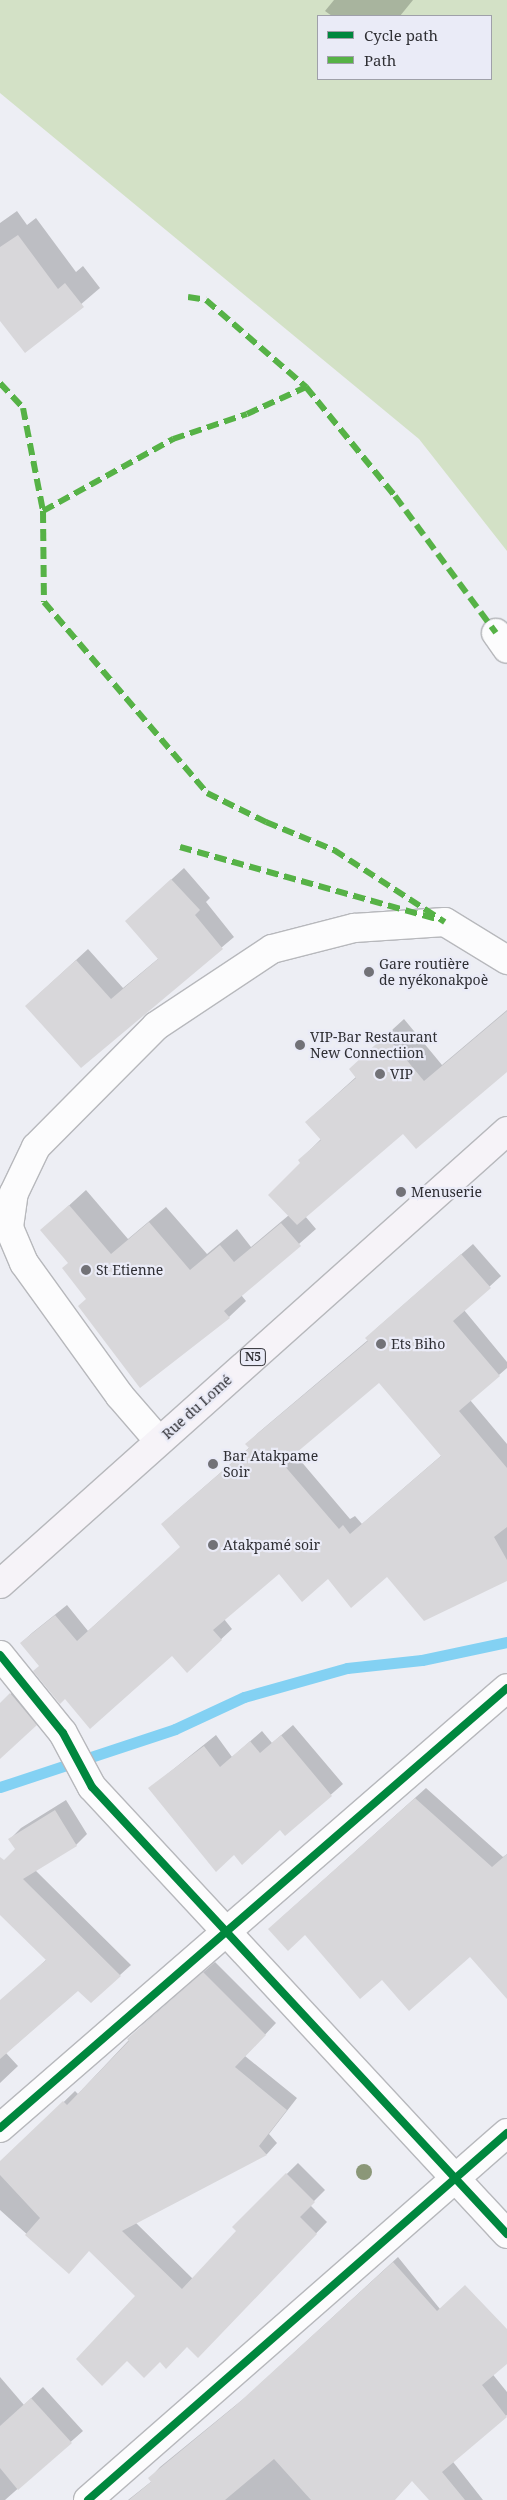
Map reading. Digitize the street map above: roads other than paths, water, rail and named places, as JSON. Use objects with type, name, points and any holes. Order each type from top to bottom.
[{"type":"main road","name":"Rue du Lomé","points":[[0,1584],[507,1131]]},
{"type":"street","points":[[159,1441],[120,1396],[24,1262],[9,1227],[14,1193],[36,1147],[156,1026],[272,948],[354,928],[445,922],[507,960]]},
{"type":"street","points":[[0,1655],[63,1733],[92,1787],[507,2234]]},
{"type":"street","points":[[0,2128],[227,1933],[507,1688]]},
{"type":"street","points":[[88,2500],[507,2133]]},
{"type":"waterway","points":[[0,1787],[175,1729],[244,1697],[347,1668],[422,1660],[507,1642]]},
{"type":"place","name":"Gare routière de nyékonakpoè","points":[[369,972]]},
{"type":"place","name":"VIP-Bar Restaurant New Connectiion","points":[[300,1045]]},
{"type":"place","name":"VIP","points":[[380,1074]]},
{"type":"place","name":"Menuserie","points":[[401,1192]]},
{"type":"place","name":"St Etienne","points":[[86,1270]]},
{"type":"place","name":"Ets Biho","points":[[381,1344]]},
{"type":"place","name":"Bar Atakpame Soir","points":[[213,1464]]},
{"type":"place","name":"Atakpamé soir","points":[[213,1545]]}]
